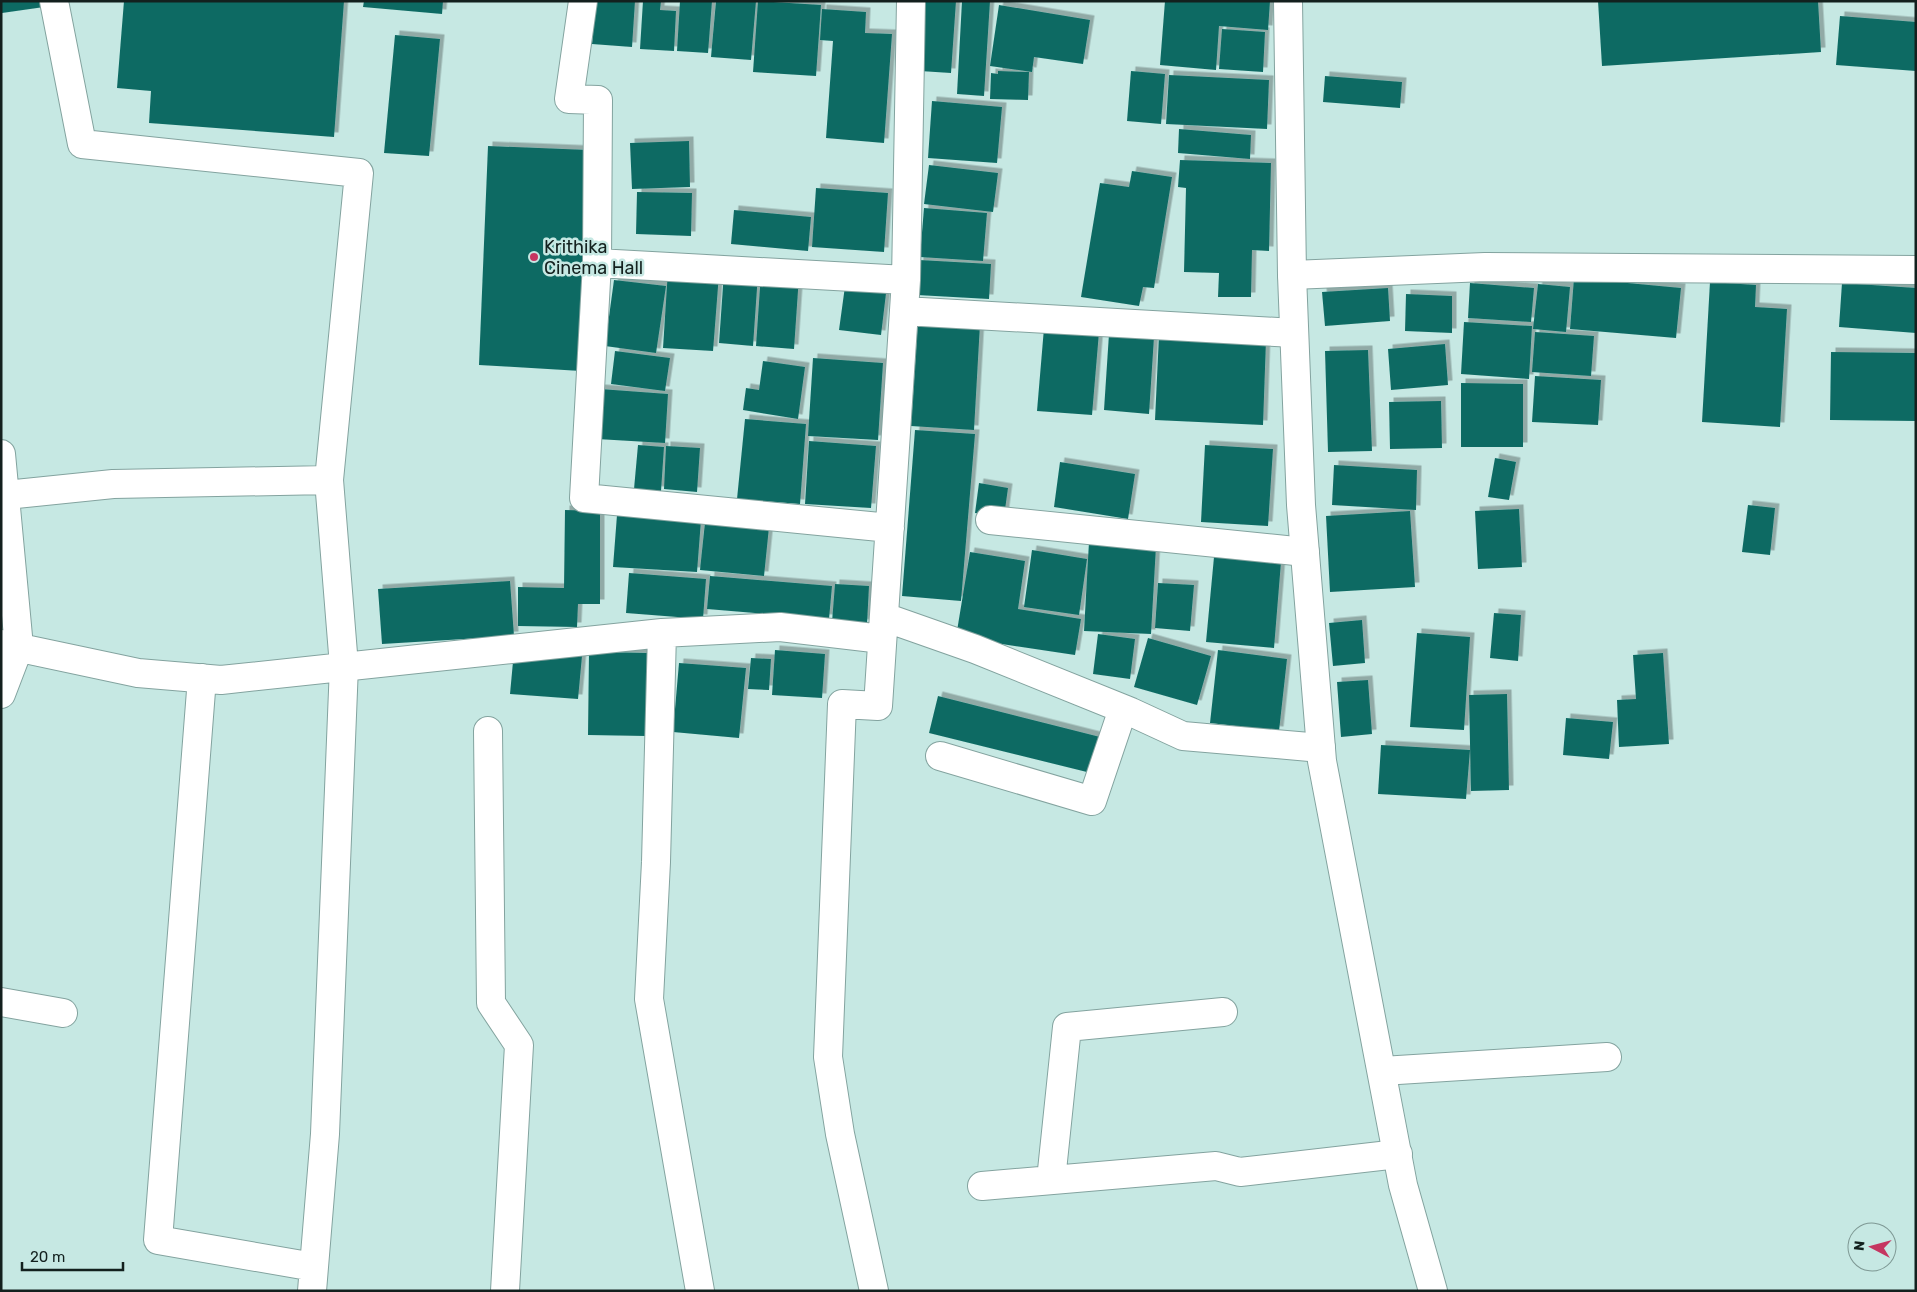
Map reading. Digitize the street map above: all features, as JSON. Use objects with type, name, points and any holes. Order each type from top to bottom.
[{"type":"street","points":[[54,1],[82,144],[359,173],[329,480],[344,666],[326,1134],[313,1279],[158,1240],[202,678]]},
{"type":"street","points":[[583,1],[569,99],[598,100],[597,263],[584,498],[890,528]]},
{"type":"street","points":[[874,1291],[840,1134],[828,1057],[842,704],[878,706],[906,280],[911,1]]},
{"type":"street","points":[[1288,1],[1294,333],[1305,552],[1322,748],[1403,1184],[1433,1291]]},
{"type":"street","points":[[597,263],[906,280]]},
{"type":"street","points":[[1292,275],[1484,267],[1916,270]]},
{"type":"street","points":[[904,311],[1294,333]]},
{"type":"street","points":[[1,454],[6,494],[10,645],[1,694]]},
{"type":"street","points":[[6,494],[113,484],[329,480]]},
{"type":"street","points":[[990,520],[1305,552]]},
{"type":"street","points":[[10,645],[138,673],[220,680],[662,633],[780,627],[883,628],[975,650],[1123,709],[1183,736],[1322,748]]},
{"type":"street","points":[[662,633],[656,862],[649,999],[700,1291]]},
{"type":"street","points":[[940,756],[1092,802],[1123,709]]},
{"type":"street","points":[[488,731],[491,1003],[519,1045],[505,1291]]},
{"type":"street","points":[[1,1002],[63,1014]]},
{"type":"street","points":[[1052,1180],[1067,1027],[1223,1012]]},
{"type":"street","points":[[1382,1071],[1608,1057]]},
{"type":"street","points":[[982,1186],[1216,1166],[1240,1172],[1398,1154]]},
{"type":"building","points":[[1,1],[43,1],[44,7],[2,13]]},
{"type":"building","points":[[124,1],[344,1],[334,137],[149,123],[151,91],[117,88]]},
{"type":"building","points":[[364,1],[443,1],[442,14],[363,7]]},
{"type":"building","points":[[596,1],[635,1],[632,47],[592,44]]},
{"type":"building","points":[[643,1],[661,1],[660,10],[676,11],[674,51],[640,49]]},
{"type":"building","points":[[680,1],[712,1],[708,53],[677,51]]},
{"type":"building","points":[[716,1],[756,1],[751,60],[711,57]]},
{"type":"building","points":[[758,1],[821,5],[816,76],[753,72]]},
{"type":"building","points":[[925,1],[956,1],[951,73],[920,71]]},
{"type":"building","points":[[962,1],[990,1],[984,96],[957,94]]},
{"type":"building","points":[[1165,1],[1270,1],[1268,30],[1219,26],[1216,70],[1160,65]]},
{"type":"building","points":[[1598,1],[1818,1],[1821,52],[1602,66]]},
{"type":"building","points":[[999,5],[1090,20],[1083,64],[1034,57],[1032,72],[990,66]]},
{"type":"building","points":[[822,9],[866,12],[865,33],[892,34],[884,143],[826,138],[833,41],[820,40]]},
{"type":"building","points":[[1840,16],[1916,22],[1916,71],[1836,65]]},
{"type":"building","points":[[1222,29],[1265,32],[1263,72],[1219,69]]},
{"type":"building","points":[[395,35],[440,39],[429,156],[384,153]]},
{"type":"building","points":[[998,71],[1029,72],[1028,100],[990,99],[991,73],[998,74]]},
{"type":"building","points":[[1131,71],[1165,74],[1161,124],[1127,121]]},
{"type":"building","points":[[1169,75],[1269,80],[1267,129],[1166,124]]},
{"type":"building","points":[[1325,76],[1402,82],[1400,108],[1323,102]]},
{"type":"building","points":[[932,101],[1002,107],[997,163],[928,158]]},
{"type":"building","points":[[1179,129],[1251,135],[1250,159],[1178,153]]},
{"type":"building","points":[[689,141],[690,187],[632,189],[630,143]]},
{"type":"building","name":"Krithika Cinema Hall","points":[[488,146],[588,150],[581,371],[479,365]]},
{"type":"building","points":[[1180,160],[1271,163],[1269,251],[1252,250],[1251,297],[1218,297],[1219,273],[1184,272],[1186,188],[1178,187]]},
{"type":"building","points":[[929,165],[998,173],[993,212],[924,204]]},
{"type":"building","points":[[1132,171],[1172,177],[1154,288],[1143,287],[1139,306],[1081,297],[1100,183],[1129,187]]},
{"type":"building","points":[[816,188],[888,193],[884,252],[812,247]]},
{"type":"building","points":[[637,192],[692,193],[691,236],[636,234]]},
{"type":"building","points":[[924,208],[987,213],[983,261],[920,257]]},
{"type":"building","points":[[734,210],[811,217],[808,251],[731,244]]},
{"type":"building","points":[[919,260],[991,264],[989,299],[917,295]]},
{"type":"building","points":[[668,270],[719,274],[713,351],[663,348]]},
{"type":"building","points":[[724,272],[758,274],[753,346],[719,343]]},
{"type":"building","points":[[761,273],[799,276],[794,349],[756,346]]},
{"type":"building","points":[[1574,278],[1681,288],[1676,338],[1570,329]]},
{"type":"building","points":[[846,279],[887,285],[881,335],[839,330]]},
{"type":"building","points":[[614,280],[666,286],[656,353],[605,346]]},
{"type":"building","points":[[1710,282],[1756,285],[1755,307],[1787,309],[1780,427],[1702,422]]},
{"type":"building","points":[[1470,283],[1534,288],[1531,322],[1468,318]]},
{"type":"building","points":[[1842,283],[1916,288],[1916,333],[1839,327]]},
{"type":"building","points":[[1538,284],[1570,287],[1566,332],[1533,329]]},
{"type":"building","points":[[1388,288],[1390,321],[1325,326],[1322,292]]},
{"type":"building","points":[[1406,294],[1452,296],[1452,333],[1405,331]]},
{"type":"building","points":[[918,320],[980,324],[974,430],[911,426]]},
{"type":"building","points":[[1464,322],[1532,326],[1529,379],[1461,374]]},
{"type":"building","points":[[1044,328],[1099,332],[1092,415],[1037,411]]},
{"type":"building","points":[[1535,332],[1594,336],[1591,376],[1532,372]]},
{"type":"building","points":[[1109,334],[1154,337],[1149,414],[1104,410]]},
{"type":"building","points":[[1159,335],[1266,340],[1263,425],[1155,420]]},
{"type":"building","points":[[1445,344],[1448,385],[1391,390],[1388,349]]},
{"type":"building","points":[[1368,350],[1372,451],[1328,452],[1325,351]]},
{"type":"building","points":[[615,351],[670,358],[665,391],[611,384]]},
{"type":"building","points":[[1831,352],[1916,353],[1916,421],[1830,420]]},
{"type":"building","points":[[813,358],[883,363],[878,440],[808,436]]},
{"type":"building","points":[[763,361],[805,367],[798,419],[743,410],[746,388],[759,390]]},
{"type":"building","points":[[1535,376],[1601,380],[1598,425],[1532,422]]},
{"type":"building","points":[[1461,383],[1523,384],[1523,447],[1461,447]]},
{"type":"building","points":[[600,389],[668,394],[665,443],[597,439]]},
{"type":"building","points":[[1441,401],[1442,448],[1390,449],[1389,402]]},
{"type":"building","points":[[745,419],[806,424],[800,504],[737,499]]},
{"type":"building","points":[[915,430],[975,434],[961,601],[902,596]]},
{"type":"building","points":[[809,441],[876,446],[871,508],[805,504]]},
{"type":"building","points":[[638,445],[664,447],[661,491],[634,489]]},
{"type":"building","points":[[1205,445],[1273,449],[1268,526],[1201,522]]},
{"type":"building","points":[[666,446],[700,448],[697,492],[664,489]]},
{"type":"building","points":[[1495,458],[1516,462],[1509,500],[1488,497]]},
{"type":"building","points":[[1060,462],[1135,474],[1128,519],[1054,507]]},
{"type":"building","points":[[1334,465],[1417,470],[1416,510],[1332,505]]},
{"type":"building","points":[[979,483],[1008,488],[1004,517],[975,513]]},
{"type":"building","points":[[1748,505],[1775,508],[1770,555],[1742,552]]},
{"type":"building","points":[[1519,509],[1522,567],[1478,569],[1475,511]]},
{"type":"building","points":[[565,510],[600,511],[600,604],[578,604],[577,627],[518,626],[518,587],[564,588]]},
{"type":"building","points":[[1410,511],[1415,587],[1330,592],[1326,516]]},
{"type":"building","points":[[617,515],[701,520],[697,572],[613,567]]},
{"type":"building","points":[[705,522],[769,527],[764,576],[700,570]]},
{"type":"building","points":[[1089,542],[1156,546],[1151,634],[1084,631]]},
{"type":"building","points":[[1032,550],[1087,559],[1079,615],[1024,607]]},
{"type":"building","points":[[970,552],[1025,561],[1018,609],[1081,619],[1075,655],[956,637]]},
{"type":"building","points":[[1214,557],[1281,562],[1274,648],[1206,642]]},
{"type":"building","points":[[629,573],[706,579],[703,619],[626,613]]},
{"type":"building","points":[[710,576],[832,586],[829,619],[707,609]]},
{"type":"building","points":[[510,581],[514,636],[382,644],[378,589]]},
{"type":"building","points":[[1158,583],[1194,585],[1190,631],[1155,628]]},
{"type":"building","points":[[835,584],[869,586],[867,624],[832,622]]},
{"type":"building","points":[[1494,613],[1521,615],[1518,661],[1490,658]]},
{"type":"building","points":[[1362,620],[1365,663],[1333,666],[1329,623]]},
{"type":"building","points":[[1417,633],[1470,637],[1464,730],[1410,727]]},
{"type":"building","points":[[1098,634],[1135,639],[1130,679],[1093,674]]},
{"type":"building","points":[[1148,638],[1211,656],[1197,705],[1134,687]]},
{"type":"building","points":[[775,650],[825,654],[822,698],[772,695]]},
{"type":"building","points":[[1218,650],[1287,659],[1279,731],[1210,723]]},
{"type":"building","points":[[514,651],[582,656],[578,699],[510,694]]},
{"type":"building","points":[[589,652],[647,653],[646,736],[588,735]]},
{"type":"building","points":[[1663,653],[1669,744],[1619,747],[1617,700],[1636,699],[1633,655]]},
{"type":"building","points":[[751,658],[771,659],[769,690],[748,689]]},
{"type":"building","points":[[679,663],[746,668],[739,738],[673,732]]},
{"type":"building","points":[[1368,680],[1372,734],[1341,737],[1337,682]]},
{"type":"building","points":[[1507,694],[1509,790],[1471,791],[1469,695]]},
{"type":"building","points":[[938,696],[1104,738],[1095,774],[929,733]]},
{"type":"building","points":[[1566,718],[1613,722],[1609,759],[1563,755]]},
{"type":"building","points":[[1381,745],[1470,750],[1466,799],[1378,794]]},
{"type":"place","name":"Krithika Cinema Hall","points":[[534,257]]}]
